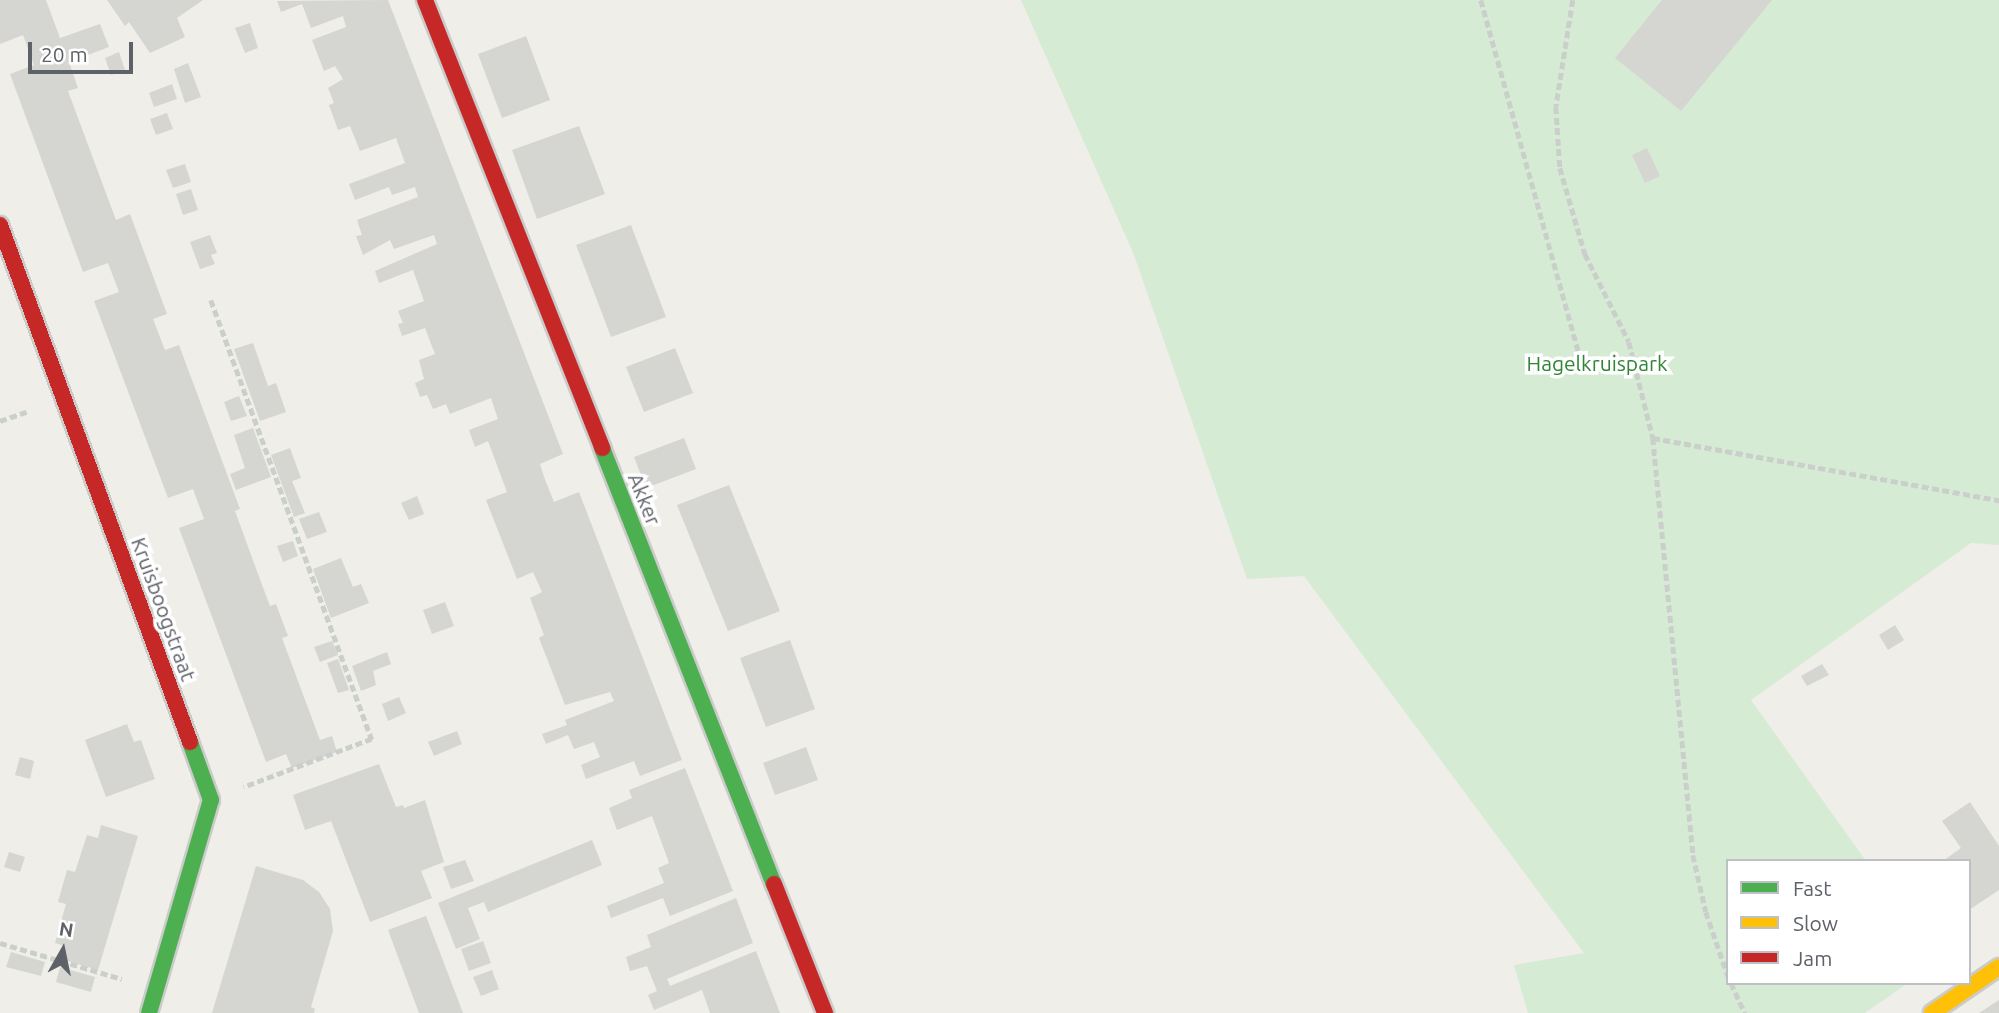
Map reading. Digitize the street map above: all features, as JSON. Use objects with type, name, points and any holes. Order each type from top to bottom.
[{"type":"street","name":"Akker","points":[[425,0],[825,1013]]},
{"type":"street","name":"Kruisboogstraat","points":[[0,225],[211,800]]},
{"type":"street","points":[[149,1013],[211,800]]},
{"type":"street","points":[[1932,1013],[1999,967]]},
{"type":"path","points":[[1481,0],[1584,371]]},
{"type":"path","points":[[1573,0],[1556,107],[1560,168],[1585,254],[1629,342],[1653,438],[1693,855],[1706,912],[1726,970]]},
{"type":"path","points":[[211,300],[372,739],[211,800]]},
{"type":"path","points":[[1653,438],[1999,500]]},
{"type":"path","points":[[0,943],[156,989]]},
{"type":"path","points":[[1732,985],[1745,1013]]},
{"type":"green space","name":"Hagelkruispark","points":[[1021,0],[1999,0],[1999,545],[1971,543],[1751,700],[1865,859],[1726,859],[1726,985],[1905,985],[1865,1013],[1528,1013],[1514,965],[1584,953],[1304,576],[1247,579],[1134,255]]},
{"type":"building","points":[[0,0],[46,0],[60,38],[100,24],[109,47],[69,62],[78,88],[68,91],[116,220],[130,214],[167,314],[153,319],[165,350],[179,345],[240,509],[235,511],[258,574],[270,606],[276,604],[288,636],[282,638],[320,740],[332,736],[337,752],[292,768],[286,754],[266,762],[179,528],[204,519],[193,489],[168,498],[94,301],[119,292],[108,263],[83,272],[10,74],[34,65],[23,35],[0,44]]},
{"type":"building","points":[[107,0],[203,0],[177,18],[185,37],[150,53],[129,22],[125,26]]},
{"type":"building","points":[[388,0],[563,454],[540,464],[544,477],[554,502],[579,492],[682,760],[640,776],[634,761],[586,779],[581,765],[600,757],[594,742],[574,749],[568,735],[546,744],[542,734],[567,725],[565,720],[614,701],[610,692],[565,705],[539,638],[544,635],[530,598],[542,592],[533,572],[517,579],[486,500],[507,492],[488,441],[475,447],[469,430],[498,419],[491,398],[450,414],[446,404],[433,409],[427,395],[420,397],[415,383],[424,379],[419,360],[435,354],[425,328],[402,336],[398,324],[403,323],[398,311],[424,301],[413,270],[379,283],[375,271],[437,244],[434,235],[394,249],[390,240],[363,255],[356,236],[362,235],[357,220],[418,197],[415,187],[392,195],[389,187],[355,200],[349,184],[405,163],[396,138],[360,151],[350,126],[338,130],[329,105],[334,103],[328,88],[343,79],[335,66],[324,71],[312,40],[346,27],[343,16],[311,28],[302,4],[281,12],[277,1]]},
{"type":"building","points":[[1662,0],[1772,0],[1681,111],[1615,58]]},
{"type":"building","points":[[250,23],[258,48],[245,53],[235,28]]},
{"type":"building","points":[[526,36],[550,100],[502,118],[478,54]]},
{"type":"building","points":[[119,52],[125,70],[111,75],[105,58]]},
{"type":"building","points":[[188,63],[201,97],[185,103],[174,69]]},
{"type":"building","points":[[172,84],[177,99],[154,107],[149,93]]},
{"type":"building","points":[[167,113],[173,129],[156,135],[150,119]]},
{"type":"building","points":[[579,126],[605,194],[537,219],[512,150]]},
{"type":"building","points":[[1647,148],[1660,176],[1645,183],[1632,155]]},
{"type":"building","points":[[185,164],[191,182],[173,188],[166,170]]},
{"type":"building","points":[[191,189],[198,210],[183,215],[176,194]]},
{"type":"building","points":[[631,225],[666,317],[611,337],[576,245]]},
{"type":"building","points":[[210,235],[217,253],[211,255],[215,264],[200,269],[190,242]]},
{"type":"building","points":[[253,343],[268,386],[276,383],[286,412],[260,421],[234,349]]},
{"type":"building","points":[[675,348],[693,393],[644,412],[626,367]]},
{"type":"building","points":[[239,396],[247,416],[231,421],[224,402]]},
{"type":"building","points":[[253,428],[271,477],[236,490],[230,474],[245,468],[234,435]]},
{"type":"building","points":[[684,438],[696,469],[646,488],[634,457]]},
{"type":"building","points":[[290,448],[301,478],[292,481],[305,513],[294,517],[271,455]]},
{"type":"building","points":[[729,485],[780,611],[728,631],[677,505]]},
{"type":"building","points":[[417,496],[424,514],[409,520],[401,503]]},
{"type":"building","points":[[319,512],[327,532],[307,539],[299,519]]},
{"type":"building","points":[[293,541],[298,556],[283,562],[277,546]]},
{"type":"building","points":[[341,558],[353,587],[361,584],[369,603],[331,618],[313,569]]},
{"type":"building","points":[[445,602],[454,626],[432,634],[423,610]]},
{"type":"building","points":[[1895,625],[1904,640],[1888,650],[1879,635]]},
{"type":"building","points":[[790,640],[815,709],[766,727],[740,658]]},
{"type":"building","points":[[332,641],[338,655],[320,662],[314,647]]},
{"type":"building","points":[[387,652],[391,664],[373,671],[376,685],[361,691],[352,666]]},
{"type":"building","points":[[338,659],[349,690],[338,693],[327,663]]},
{"type":"building","points":[[1822,664],[1829,675],[1807,686],[1801,676]]},
{"type":"building","points":[[399,697],[406,713],[388,721],[382,704]]},
{"type":"building","points":[[127,724],[134,742],[141,740],[155,779],[106,797],[85,740]]},
{"type":"building","points":[[457,731],[462,744],[434,756],[428,742]]},
{"type":"building","points":[[806,747],[818,780],[775,795],[763,763]]},
{"type":"building","points":[[20,757],[34,761],[30,779],[15,775]]},
{"type":"building","points":[[379,764],[396,807],[403,805],[404,808],[425,800],[444,862],[421,871],[432,898],[370,922],[331,821],[305,830],[293,795]]},
{"type":"building","points":[[685,768],[733,891],[670,916],[663,898],[611,918],[607,906],[664,883],[658,868],[669,863],[652,816],[617,830],[609,808],[632,798],[629,790]]},
{"type":"building","points":[[1970,802],[1999,846],[1999,890],[1971,909],[1971,859],[1946,859],[1961,848],[1942,821]]},
{"type":"building","points":[[101,825],[138,836],[98,970],[61,959],[65,946],[55,943],[66,904],[58,902],[67,870],[75,872],[87,835],[98,838]]},
{"type":"building","points":[[592,840],[602,865],[488,912],[484,902],[468,908],[480,939],[456,949],[438,903]]},
{"type":"building","points":[[9,852],[25,857],[20,872],[4,867]]},
{"type":"building","points":[[465,860],[474,881],[451,889],[443,867]]},
{"type":"building","points":[[256,866],[303,880],[319,892],[330,909],[333,931],[311,1007],[315,1009],[314,1013],[212,1013]]},
{"type":"building","points":[[736,898],[753,943],[667,979],[670,986],[756,951],[780,1013],[710,1013],[702,990],[654,1010],[648,995],[657,991],[647,966],[630,971],[626,957],[651,947],[647,935]]},
{"type":"building","points":[[426,916],[463,1013],[419,1013],[388,930]]},
{"type":"building","points":[[483,941],[491,963],[469,971],[461,949]]},
{"type":"building","points":[[11,952],[45,962],[41,976],[6,967]]},
{"type":"building","points":[[60,967],[95,977],[91,992],[56,982]]},
{"type":"building","points":[[492,970],[499,989],[481,996],[473,977]]},
{"type":"building","points":[[1999,1000],[1999,1013],[1979,1013]]},
{"type":"traffic: fast","points":[[602,448],[774,884]]},
{"type":"traffic: fast","points":[[149,1013],[211,800],[190,742]]},
{"type":"traffic: slow","points":[[1932,1013],[1999,967]]},
{"type":"traffic: jam","points":[[425,0],[602,448]]},
{"type":"traffic: jam","points":[[0,225],[190,742]]},
{"type":"traffic: jam","points":[[774,884],[825,1013]]}]
